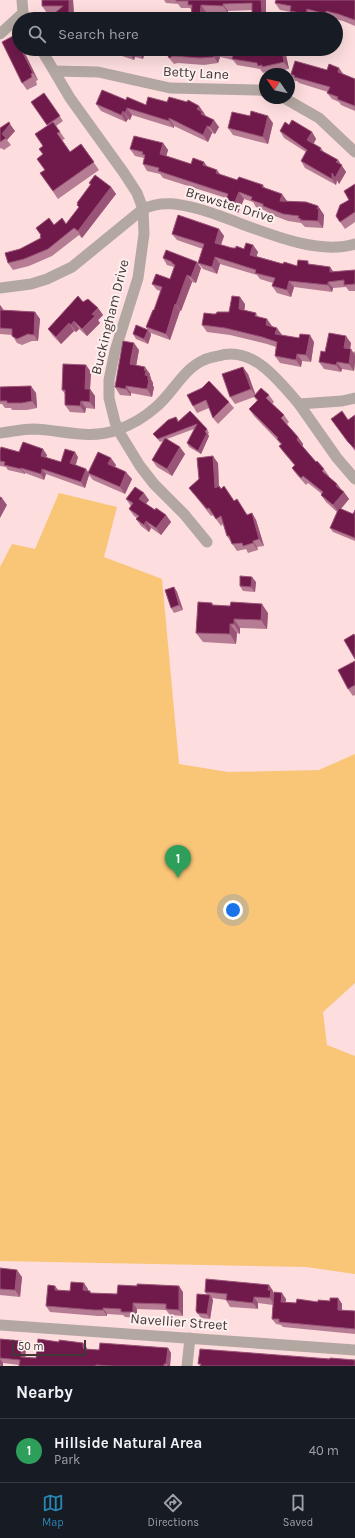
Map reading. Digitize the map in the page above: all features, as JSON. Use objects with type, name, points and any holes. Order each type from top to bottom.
[{"type":"street","points":[[22,0],[24,12]]},
{"type":"street","points":[[0,34],[12,25]]},
{"type":"street","name":"Buckingham Drive","points":[[45,56],[70,98],[137,193],[143,208],[144,234],[138,278],[115,351],[109,380],[109,398],[118,430],[140,466],[154,484],[184,514],[207,542]]},
{"type":"street","name":"Betty Lane","points":[[55,71],[98,72],[170,88],[259,90]]},
{"type":"street","points":[[294,104],[319,118],[355,152]]},
{"type":"street","name":"Brewster Drive","points":[[0,288],[31,284],[48,279],[72,267],[143,208],[152,204],[181,204],[210,212],[299,243],[331,248],[355,244]]},
{"type":"street","points":[[0,433],[32,429],[88,435],[118,430],[157,406],[180,380],[203,360],[226,353],[236,353],[256,361],[279,381],[299,404],[337,458],[355,479]]},
{"type":"street","points":[[299,404],[342,401],[355,398]]},
{"type":"street","name":"Navellier Street","points":[[0,1325],[355,1350]]},
{"type":"street","points":[[187,1366],[190,1338]]},
{"type":"shaded area","points":[[59,493],[117,507],[104,557],[162,579],[179,764],[228,772],[319,770],[355,754],[355,983],[323,1012],[327,1045],[355,1056],[355,1274],[306,1267],[0,1261],[0,567],[12,544],[35,549]]},
{"type":"building","points":[[42,0],[69,0],[69,12],[56,12],[63,6],[42,6]]},
{"type":"building","points":[[261,0],[262,12],[252,12],[252,3],[223,4],[223,6],[201,5],[200,12],[192,12],[192,5],[188,5],[188,1],[176,1]]},
{"type":"building","points":[[276,0],[355,0],[355,20],[343,16],[343,12],[318,12],[307,9],[306,12],[295,12],[290,11],[291,6],[275,3]]},
{"type":"building","points":[[12,37],[12,56],[24,56],[33,73],[31,74],[32,77],[22,83],[2,42]]},
{"type":"building","points":[[173,56],[214,56],[200,58]]},
{"type":"building","points":[[233,56],[283,56],[284,62],[262,67],[262,65],[258,66],[257,63],[232,59]]},
{"type":"building","points":[[295,61],[327,70],[329,64],[339,68],[338,72],[355,79],[355,106],[337,99],[338,97],[327,93],[330,87],[295,77],[295,68],[293,68]]},
{"type":"building","points":[[102,90],[126,100],[127,97],[146,105],[148,97],[167,102],[169,97],[187,102],[188,100],[199,106],[197,109],[202,112],[201,114],[214,120],[210,127],[207,126],[203,135],[169,118],[169,121],[127,108],[125,113],[123,111],[121,115],[96,104]]},
{"type":"building","points":[[44,93],[60,116],[47,125],[31,102]]},
{"type":"building","points":[[251,111],[268,116],[263,137],[228,128],[232,112],[250,116]]},
{"type":"building","points":[[292,120],[312,132],[307,140],[321,148],[320,150],[338,160],[336,162],[342,165],[335,178],[332,173],[332,179],[301,161],[307,150],[280,131],[285,122],[289,125]]},
{"type":"building","points":[[9,122],[10,124],[2,134],[6,138],[0,142],[0,128]]},
{"type":"building","points":[[53,122],[60,132],[57,133],[70,152],[81,144],[94,162],[53,191],[40,173],[45,170],[37,159],[43,154],[39,149],[43,146],[35,134]]},
{"type":"building","points":[[134,136],[163,143],[160,154],[191,164],[193,158],[204,162],[203,165],[217,170],[216,173],[237,180],[239,177],[263,185],[262,187],[282,194],[280,201],[306,202],[318,206],[318,221],[300,220],[301,219],[298,218],[299,216],[283,214],[251,200],[252,197],[239,192],[233,206],[225,203],[228,194],[158,171],[159,168],[143,164],[145,155],[142,154],[143,152],[130,149]]},
{"type":"building","points":[[95,175],[111,187],[78,231],[74,228],[48,249],[24,259],[8,263],[5,253],[20,249],[41,238],[41,235],[36,228],[49,218],[54,225],[62,218],[66,224],[79,207],[77,203],[91,184],[89,183]]},
{"type":"building","points":[[355,184],[355,212],[340,222],[336,216],[340,205],[349,200],[344,191]]},
{"type":"building","points":[[178,215],[219,229],[215,243],[232,248],[236,248],[236,246],[244,249],[246,243],[253,245],[250,255],[283,264],[284,262],[297,266],[298,260],[308,261],[308,264],[330,267],[330,272],[355,270],[355,284],[344,285],[344,280],[328,282],[328,285],[289,281],[287,290],[272,286],[275,278],[255,273],[256,270],[215,257],[212,267],[198,263],[204,244],[172,234]]},
{"type":"building","points":[[166,250],[197,262],[191,277],[187,275],[176,305],[175,304],[166,334],[146,327],[162,287],[152,284],[156,274],[170,279],[175,265],[163,258]]},
{"type":"building","points":[[78,296],[83,302],[88,299],[98,308],[92,314],[95,316],[82,329],[74,321],[71,325],[69,323],[56,337],[48,329]]},
{"type":"building","points":[[232,296],[240,297],[239,309],[256,313],[255,316],[267,319],[266,325],[277,328],[275,334],[299,338],[300,334],[310,335],[306,355],[297,354],[296,360],[275,356],[277,342],[225,328],[202,325],[204,313],[216,314],[217,312],[229,312]]},
{"type":"building","points":[[0,310],[35,312],[34,335],[28,334],[17,339],[12,336],[12,329],[0,328]]},
{"type":"building","points":[[136,325],[148,330],[144,339],[133,334]]},
{"type":"building","points":[[329,333],[346,336],[344,348],[351,349],[349,364],[337,362],[336,365],[319,362],[321,351],[325,352]]},
{"type":"building","points":[[123,341],[134,343],[130,364],[145,367],[145,375],[148,376],[149,380],[147,389],[126,386],[126,389],[115,387]]},
{"type":"building","points":[[63,364],[86,365],[85,389],[90,389],[90,402],[81,401],[80,406],[65,405],[65,390],[62,390]]},
{"type":"building","points":[[243,367],[251,389],[230,397],[222,374]]},
{"type":"building","points":[[209,381],[229,402],[213,418],[206,400],[193,406],[187,395],[202,388]]},
{"type":"building","points":[[31,386],[32,401],[7,403],[7,401],[0,401],[0,387]]},
{"type":"building","points":[[261,388],[269,395],[266,398],[284,415],[281,418],[298,437],[297,440],[324,469],[322,471],[344,492],[333,505],[321,495],[323,492],[303,476],[301,478],[292,468],[295,465],[279,446],[282,444],[277,439],[278,438],[249,409],[258,400],[254,396]]},
{"type":"building","points":[[190,411],[207,429],[205,432],[207,433],[198,451],[187,443],[197,424],[158,439],[153,434],[168,420],[176,417],[178,422]]},
{"type":"building","points":[[342,411],[348,420],[355,415],[355,449],[331,419]]},
{"type":"building","points":[[165,438],[180,447],[167,469],[152,460]]},
{"type":"building","points":[[23,442],[43,449],[41,456],[61,462],[65,449],[75,452],[70,463],[86,469],[81,482],[42,469],[41,474],[4,465],[5,462],[0,461],[1,447],[19,452]]},
{"type":"building","points":[[98,452],[111,458],[108,464],[126,472],[120,487],[88,473]]},
{"type":"building","points":[[213,456],[215,488],[219,486],[221,489],[224,486],[234,501],[237,499],[247,515],[252,513],[259,539],[253,541],[253,543],[243,546],[242,543],[232,544],[229,536],[227,536],[221,516],[216,519],[209,508],[207,509],[189,488],[199,479],[197,458]]},
{"type":"building","points":[[135,487],[144,493],[139,499],[155,510],[156,508],[166,515],[156,528],[146,521],[144,525],[136,519],[139,516],[129,509],[133,503],[126,499]]},
{"type":"building","points":[[339,508],[353,514],[355,510],[355,538],[330,528]]},
{"type":"building","points":[[240,576],[252,577],[251,587],[240,586]]},
{"type":"building","points":[[174,587],[179,605],[171,608],[165,590]]},
{"type":"building","points":[[198,602],[212,603],[212,605],[230,606],[231,602],[262,604],[261,620],[234,619],[234,624],[230,624],[230,634],[196,633]]},
{"type":"building","points":[[354,634],[355,636],[355,659],[344,640]]},
{"type":"building","points":[[355,661],[355,685],[348,689],[338,670]]},
{"type":"building","points":[[0,1268],[17,1270],[15,1290],[0,1289]]},
{"type":"building","points":[[206,1279],[269,1285],[268,1290],[271,1290],[270,1298],[254,1297],[253,1303],[226,1300],[227,1294],[205,1292]]},
{"type":"building","points":[[71,1282],[84,1283],[83,1290],[90,1291],[90,1293],[117,1294],[118,1285],[137,1286],[137,1284],[179,1286],[179,1310],[166,1309],[166,1304],[133,1303],[133,1312],[121,1312],[121,1309],[103,1308],[103,1310],[94,1310],[46,1306],[48,1285],[55,1286],[55,1290],[70,1291]]},
{"type":"building","points":[[274,1292],[282,1293],[281,1302],[296,1303],[297,1299],[318,1302],[318,1300],[330,1301],[330,1298],[338,1298],[338,1310],[355,1311],[355,1329],[279,1322],[279,1319],[272,1319]]},
{"type":"building","points":[[197,1294],[210,1295],[207,1314],[197,1313],[196,1311]]},
{"type":"building","points":[[0,1339],[22,1341],[21,1357],[36,1358],[38,1339],[83,1343],[84,1349],[99,1350],[100,1343],[168,1348],[166,1364],[164,1364],[164,1366],[19,1366],[20,1360],[0,1358]]},
{"type":"building","points":[[200,1349],[355,1360],[355,1366],[200,1366],[201,1364],[198,1364]]},
{"type":"place","name":"Hillside Natural Area","points":[[178,878]]}]
